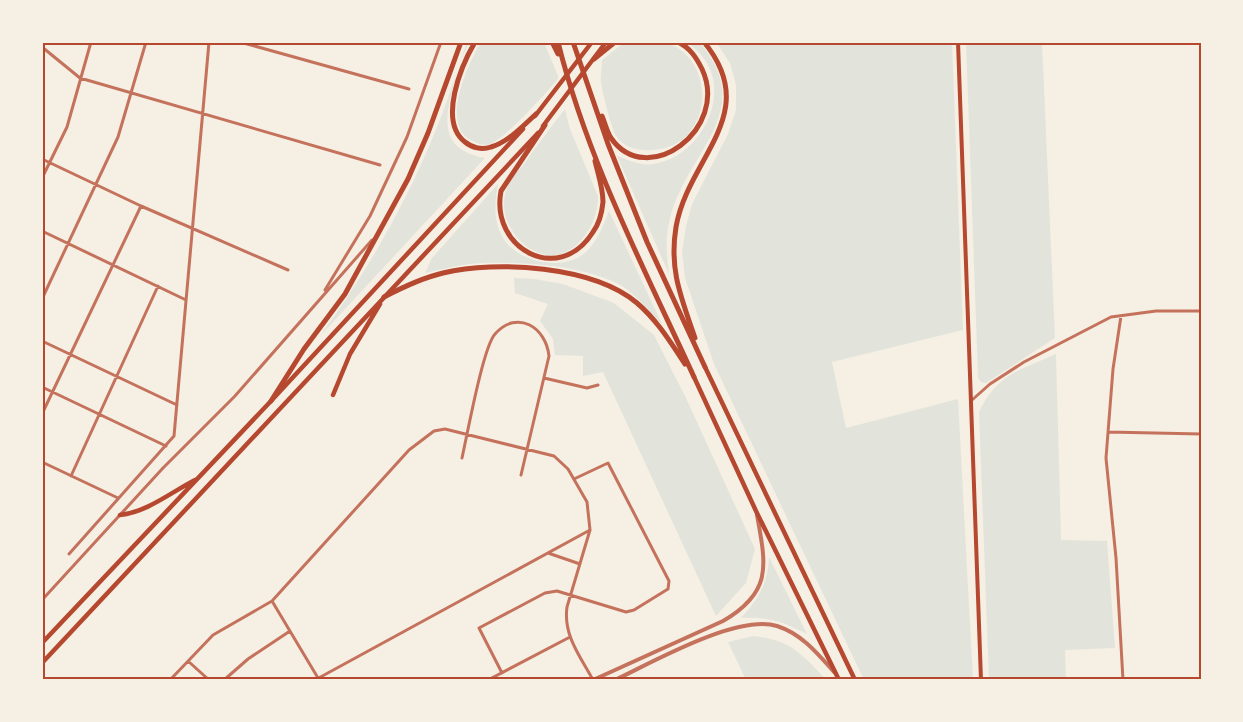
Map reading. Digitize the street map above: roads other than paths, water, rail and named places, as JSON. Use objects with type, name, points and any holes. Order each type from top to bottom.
[{"type":"highway","points":[[271,401],[304,349],[345,294],[408,179],[461,42]]},
{"type":"highway","points":[[475,42],[465,60],[454,100],[453,121],[457,135],[475,148],[491,147],[518,130],[536,114]]},
{"type":"highway","points":[[552,42],[563,64]]},
{"type":"highway","points":[[558,42],[563,64],[590,142],[642,264],[756,511],[839,678]]},
{"type":"highway","points":[[573,42],[610,137],[622,149],[636,155],[651,157],[670,153],[686,143],[700,125],[708,103],[707,80],[696,57],[678,42]]},
{"type":"highway","points":[[42,643],[482,176],[556,91],[592,42]]},
{"type":"highway","points":[[590,142],[602,194],[602,211],[595,229],[580,249],[565,256],[551,258],[528,252],[515,244],[504,228],[500,201],[505,183],[606,42]]},
{"type":"highway","points":[[594,59],[615,42]]},
{"type":"highway","points":[[704,42],[722,67],[727,86],[726,109],[719,130],[683,201],[676,224],[673,252],[675,280],[705,368]]},
{"type":"highway","points":[[590,88],[608,144],[647,242],[855,680]]},
{"type":"highway","points":[[42,663],[545,125]]},
{"type":"highway","points":[[333,395],[351,354],[384,297],[429,277],[477,268],[538,269],[588,278],[606,284],[636,303],[663,332],[694,377]]},
{"type":"highway","points":[[120,515],[133,514],[150,506],[200,477]]},
{"type":"main road","points":[[958,42],[981,680]]},
{"type":"street","points":[[42,178],[67,127],[91,42]]},
{"type":"street","points":[[42,299],[118,137],[147,42]]},
{"type":"street","points":[[69,554],[174,436],[209,42]]},
{"type":"street","points":[[240,42],[409,89]]},
{"type":"street","points":[[320,299],[370,216],[403,147],[441,42]]},
{"type":"street","points":[[42,47],[80,78],[380,165]]},
{"type":"street","points":[[42,159],[141,206],[288,270]]},
{"type":"street","points":[[42,414],[141,206]]},
{"type":"street","points":[[42,600],[163,468],[235,396],[381,230]]},
{"type":"street","points":[[42,231],[186,300]]},
{"type":"street","points":[[71,476],[158,286]]},
{"type":"street","points":[[972,400],[990,384],[1024,362],[1112,317],[1156,311],[1201,310]]},
{"type":"street","points":[[1121,316],[1113,369],[1106,458],[1116,558],[1123,680]]},
{"type":"street","points":[[462,458],[491,338],[504,326],[514,322],[525,323],[542,334],[548,345],[549,356],[521,475]]},
{"type":"street","points":[[42,341],[177,405]]},
{"type":"street","points":[[544,378],[587,388],[598,385]]},
{"type":"street","points":[[42,387],[166,446]]},
{"type":"street","points":[[170,680],[213,635],[272,601],[409,450],[434,430],[446,429],[554,456],[568,469],[586,502],[590,530],[570,596],[565,619],[566,629],[593,680],[729,618],[741,610],[755,595],[763,578],[765,559],[756,511]]},
{"type":"street","points":[[1108,432],[1201,434]]},
{"type":"street","points":[[42,462],[118,498]]},
{"type":"street","points":[[502,673],[479,628],[545,593],[556,591],[626,612],[634,610],[668,589],[669,581],[608,463],[574,479]]},
{"type":"street","points":[[272,601],[317,679],[590,530]]},
{"type":"street","points":[[548,553],[580,564]]},
{"type":"street","points":[[729,618],[733,628]]},
{"type":"street","points":[[615,680],[727,629],[753,624],[777,626],[799,637],[839,678]]},
{"type":"street","points":[[224,680],[248,659],[291,631]]},
{"type":"street","points":[[488,680],[570,637]]},
{"type":"street","points":[[188,661],[208,680]]}]
